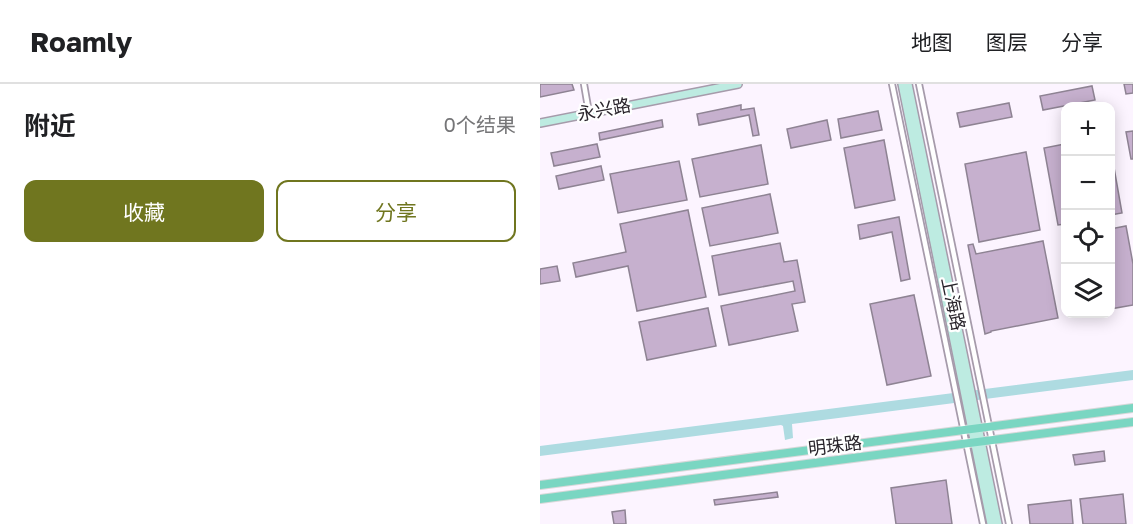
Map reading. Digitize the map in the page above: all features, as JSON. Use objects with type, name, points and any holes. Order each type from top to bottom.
[{"type":"main road","name":"永兴路","points":[[540,123],[738,84]]},
{"type":"main road","name":"上海路","points":[[902,84],[991,524]]},
{"type":"main road","name":"上海路","points":[[908,84],[971,429]]},
{"type":"main road","name":"明珠路","points":[[540,484],[1133,408]]},
{"type":"main road","name":"明珠路","points":[[540,499],[1133,422]]},
{"type":"main road","name":"上海路","points":[[974,442],[998,524]]},
{"type":"street","points":[[584,84],[589,113]]},
{"type":"street","points":[[892,84],[971,429]]},
{"type":"street","points":[[919,84],[1009,524]]},
{"type":"street","points":[[974,442],[982,524]]},
{"type":"water","points":[[1133,370],[1133,380],[792,424],[793,438],[785,440],[781,425],[540,456],[540,446]]},
{"type":"building","points":[[540,84],[572,84],[574,90],[540,97]]},
{"type":"building","points":[[1124,84],[1133,84],[1133,93],[1126,94]]},
{"type":"building","points":[[1092,86],[1095,100],[1061,102],[1061,107],[1043,110],[1040,96]]},
{"type":"building","points":[[1009,103],[1012,117],[960,127],[957,113]]},
{"type":"building","points":[[741,105],[741,110],[754,108],[759,135],[753,136],[749,115],[699,125],[697,114]]},
{"type":"building","points":[[878,111],[882,130],[841,138],[838,119]]},
{"type":"building","points":[[662,120],[663,127],[600,140],[599,133]]},
{"type":"building","points":[[827,120],[831,140],[791,148],[787,129]]},
{"type":"building","points":[[1133,131],[1133,159],[1131,159],[1126,132]]},
{"type":"building","points":[[884,140],[895,200],[855,208],[844,148]]},
{"type":"building","points":[[597,144],[600,157],[554,166],[551,153]]},
{"type":"building","points":[[761,145],[768,184],[700,197],[692,159]]},
{"type":"building","points":[[1061,145],[1061,225],[1058,225],[1044,148]]},
{"type":"building","points":[[1026,152],[1040,230],[979,242],[965,164]]},
{"type":"building","points":[[679,161],[687,200],[618,213],[610,174]]},
{"type":"building","points":[[601,166],[604,180],[559,189],[556,176]]},
{"type":"building","points":[[1115,173],[1122,213],[1115,214]]},
{"type":"building","points":[[770,194],[778,233],[710,246],[702,208]]},
{"type":"building","points":[[688,210],[706,297],[637,311],[628,266],[576,277],[573,263],[626,252],[620,224]]},
{"type":"building","points":[[899,217],[910,279],[901,281],[892,232],[860,239],[858,225]]},
{"type":"building","points":[[1126,226],[1133,264],[1133,305],[1115,308],[1115,264],[1115,228]]},
{"type":"building","points":[[1043,241],[1058,318],[985,334],[968,245],[973,244],[976,254]]},
{"type":"building","points":[[780,243],[784,262],[797,260],[805,302],[792,304],[798,331],[729,345],[721,306],[795,291],[793,281],[719,295],[712,256]]},
{"type":"building","points":[[557,266],[560,281],[540,284],[540,269]]},
{"type":"building","points":[[914,295],[931,376],[887,385],[870,304]]},
{"type":"building","points":[[708,308],[716,346],[647,360],[639,322]]},
{"type":"building","points":[[1104,451],[1105,461],[1075,465],[1073,455]]},
{"type":"building","points":[[946,480],[952,524],[896,524],[891,488]]},
{"type":"building","points":[[777,492],[778,497],[715,505],[714,500]]},
{"type":"building","points":[[1123,494],[1126,524],[1083,524],[1080,499]]},
{"type":"building","points":[[1071,500],[1073,524],[1030,524],[1028,505]]},
{"type":"building","points":[[625,510],[626,524],[614,524],[612,512]]}]
